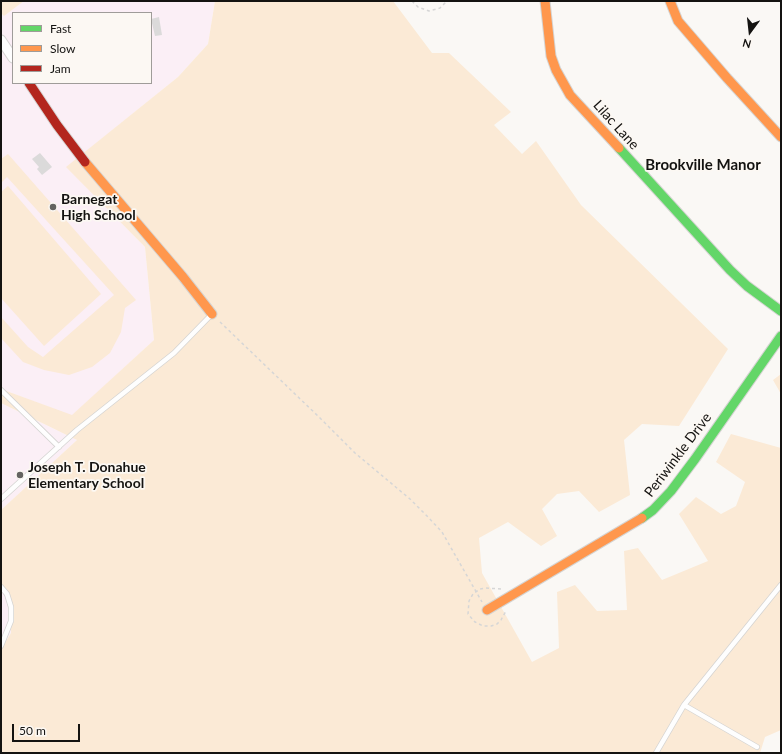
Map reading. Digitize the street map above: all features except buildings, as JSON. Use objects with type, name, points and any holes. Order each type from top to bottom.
[{"type":"street","name":"Lilac Lane","points":[[545,1],[551,56],[556,70],[570,95],[730,270],[747,286],[781,311]]},
{"type":"street","points":[[670,1],[678,21],[727,78],[781,137]]},
{"type":"street","points":[[1,40],[12,56]]},
{"type":"street","points":[[30,84],[57,125],[93,173],[184,277],[212,314]]},
{"type":"street","name":"Periwinkle Drive","points":[[486,610],[637,522],[653,510],[671,491],[695,459],[781,336]]},
{"type":"lane","points":[[1,499],[77,430],[174,353],[212,314]]},
{"type":"lane","points":[[1,390],[59,447]]},
{"type":"lane","points":[[656,753],[684,705],[781,584]]},
{"type":"lane","points":[[1,587],[11,606],[11,621],[1,646]]},
{"type":"lane","points":[[684,705],[757,747]]},
{"type":"path","points":[[412,1],[418,7],[429,11],[440,8],[447,1]]},
{"type":"path","points":[[212,314],[355,453],[428,516],[442,532],[486,610]]},
{"type":"path","points":[[502,589],[480,589],[473,594],[468,601],[468,614],[474,622],[482,626],[491,626],[497,624],[504,616],[507,607]]},
{"type":"shaded area","points":[[1,1],[24,1],[4,16],[1,13]]},
{"type":"shaded area","name":"Barnegat High School","points":[[24,1],[215,1],[208,44],[178,77],[67,167],[145,247],[154,340],[72,416],[1,389],[1,13],[4,16]]},
{"type":"shaded area","points":[[215,1],[393,1],[432,53],[449,53],[511,112],[494,125],[522,154],[536,141],[581,205],[728,349],[679,426],[642,424],[624,440],[630,495],[599,512],[579,491],[557,494],[542,509],[557,536],[541,546],[508,522],[479,538],[482,573],[532,662],[559,648],[557,592],[575,585],[597,611],[627,610],[624,551],[638,548],[662,580],[708,561],[679,514],[696,497],[721,514],[736,506],[745,482],[716,462],[731,434],[781,448],[781,730],[765,737],[760,753],[1,753],[1,649],[11,633],[10,600],[1,589],[1,510],[77,440],[1,403],[1,389],[72,415],[154,340],[145,247],[66,167],[178,77],[208,44]]},
{"type":"shaded area","points":[[8,154],[136,300],[125,308],[121,332],[110,353],[92,367],[69,375],[44,370],[23,362],[1,338],[1,317],[28,347],[43,357],[114,295],[7,177],[1,183],[1,159]]},
{"type":"shaded area","points":[[8,186],[101,294],[44,346],[1,298],[1,192]]},
{"type":"shaded area","points":[[781,374],[781,394],[773,380]]},
{"type":"shaded area","name":"Joseph T. Donahue Elementary School","points":[[1,403],[77,440],[1,510]]},
{"type":"shaded area","points":[[1,589],[10,600],[11,633],[1,649]]},
{"type":"traffic: fast","points":[[619,148],[730,270],[747,286],[781,311]]},
{"type":"traffic: fast","points":[[642,518],[653,510],[671,491],[781,336]]},
{"type":"traffic: slow","points":[[545,1],[551,56],[556,70],[570,95],[619,148]]},
{"type":"traffic: slow","points":[[670,1],[678,21],[727,78],[781,137]]},
{"type":"traffic: slow","points":[[85,162],[183,277],[212,314]]},
{"type":"traffic: slow","points":[[487,610],[642,518]]},
{"type":"traffic: jam","points":[[30,84],[57,125],[85,162]]},
{"type":"place","name":"Barnegat High School","points":[[53,207]]},
{"type":"place","name":"Joseph T. Donahue Elementary School","points":[[20,475]]},
{"type":"district","name":"Brookville Manor","points":[[703,165]]}]
